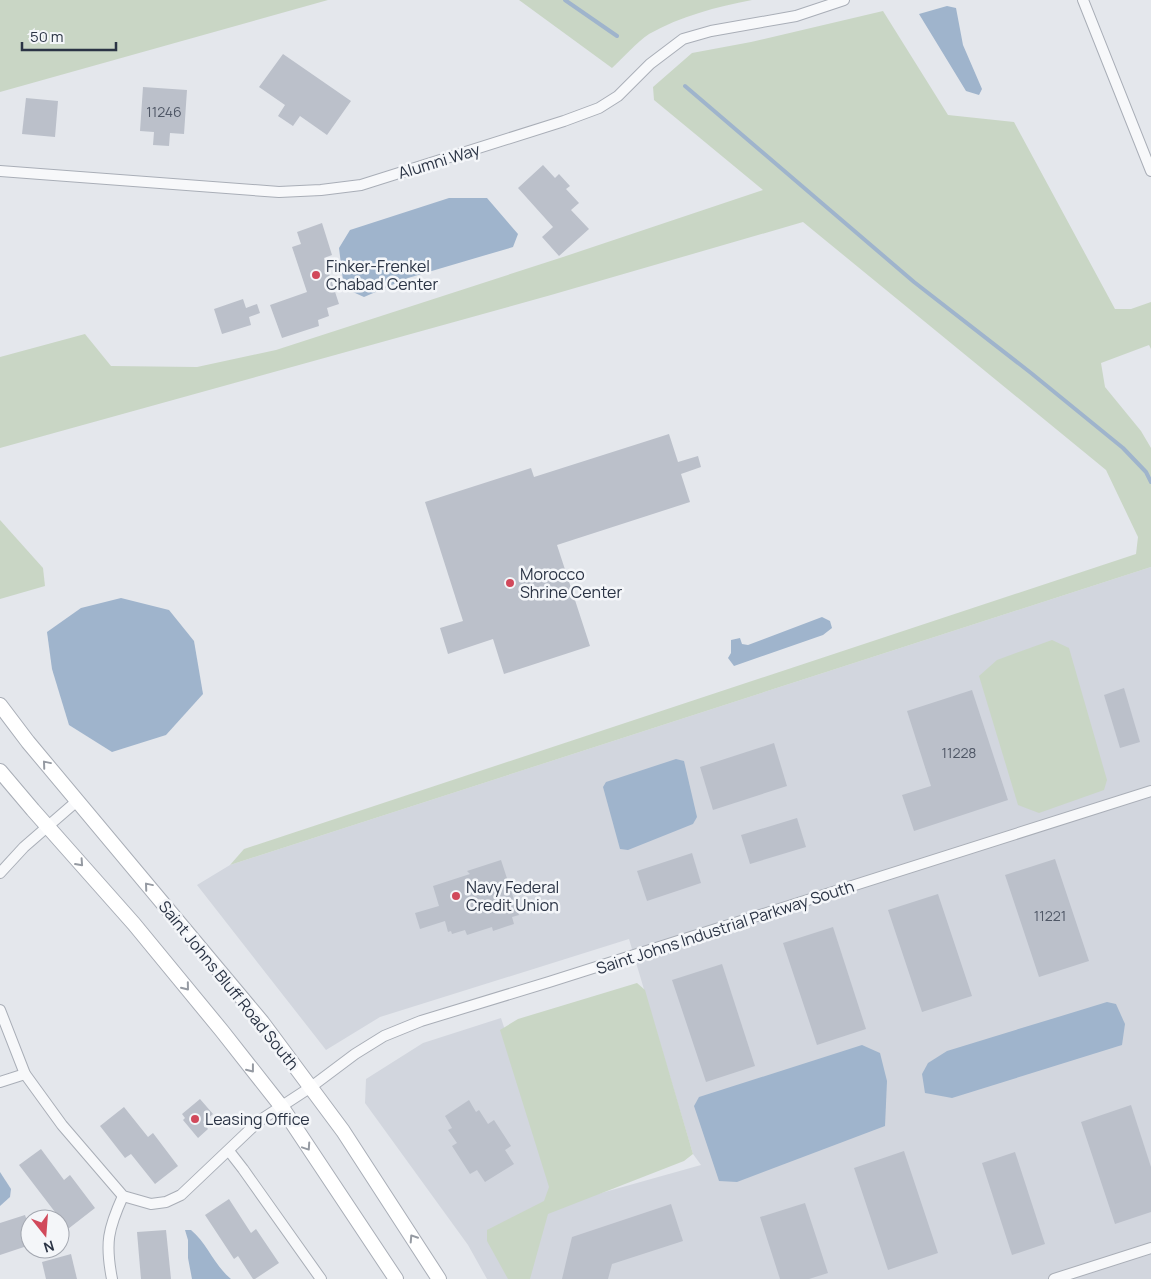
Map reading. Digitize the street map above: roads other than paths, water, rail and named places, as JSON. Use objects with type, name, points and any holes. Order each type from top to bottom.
[{"type":"main road","name":"Saint Johns Bluff Road South","points":[[0,705],[28,742],[256,1015],[311,1087],[366,1166],[439,1279]]},
{"type":"main road","points":[[0,770],[134,924],[281,1106],[396,1279]]},
{"type":"street","name":"Alumni Way","points":[[0,171],[279,192],[321,190],[361,185],[512,139],[599,108],[618,96],[650,64],[683,39],[711,31],[796,16],[844,0]]},
{"type":"street","points":[[1083,0],[1151,171]]},
{"type":"street","name":"Saint Johns Industrial Parkway South","points":[[123,1196],[151,1204],[166,1202],[181,1196],[259,1121],[311,1087],[355,1054],[421,1020],[601,966],[1151,791]]},
{"type":"street","points":[[1,869],[77,801]]},
{"type":"street","points":[[0,1010],[24,1074],[62,1125],[123,1196],[109,1233],[108,1246],[112,1279]]},
{"type":"street","points":[[0,1082],[24,1074]]},
{"type":"street","points":[[229,1151],[321,1279]]},
{"type":"street","points":[[1054,1279],[1151,1248]]},
{"type":"water","points":[[947,6],[956,8],[963,45],[982,89],[979,95],[966,91],[919,14]]},
{"type":"water","points":[[449,198],[487,198],[518,234],[513,247],[408,278],[364,297],[344,288],[339,248],[350,230]]},
{"type":"water","points":[[121,598],[169,610],[194,641],[203,694],[166,735],[112,752],[69,725],[52,669],[47,632],[81,608]]},
{"type":"water","points":[[822,617],[830,621],[832,628],[823,635],[734,666],[728,658],[731,653],[731,640],[740,638],[742,644],[748,645]]},
{"type":"water","points":[[676,759],[684,761],[697,817],[693,824],[628,850],[620,849],[603,787],[606,782]]},
{"type":"water","points":[[1107,1002],[1116,1004],[1125,1024],[1122,1045],[952,1098],[925,1093],[922,1074],[928,1063],[947,1051]]},
{"type":"water","points":[[862,1045],[880,1053],[887,1081],[885,1126],[737,1182],[719,1181],[694,1106],[699,1097]]},
{"type":"water","points":[[0,1172],[11,1189],[10,1197],[0,1206]]},
{"type":"water","points":[[185,1230],[191,1230],[197,1235],[231,1279],[192,1279],[188,1258],[188,1240]]},
{"type":"waterway","points":[[565,0],[617,36]]},
{"type":"waterway","points":[[685,86],[914,282],[1031,373],[1123,448],[1146,472],[1151,482]]},
{"type":"place","name":"Finker-Frenkel Chabad Center","points":[[316,275]]},
{"type":"place","name":"Morocco Shrine Center","points":[[510,583]]},
{"type":"place","name":"Navy Federal Credit Union","points":[[456,896]]},
{"type":"place","name":"Leasing Office","points":[[195,1119]]}]
